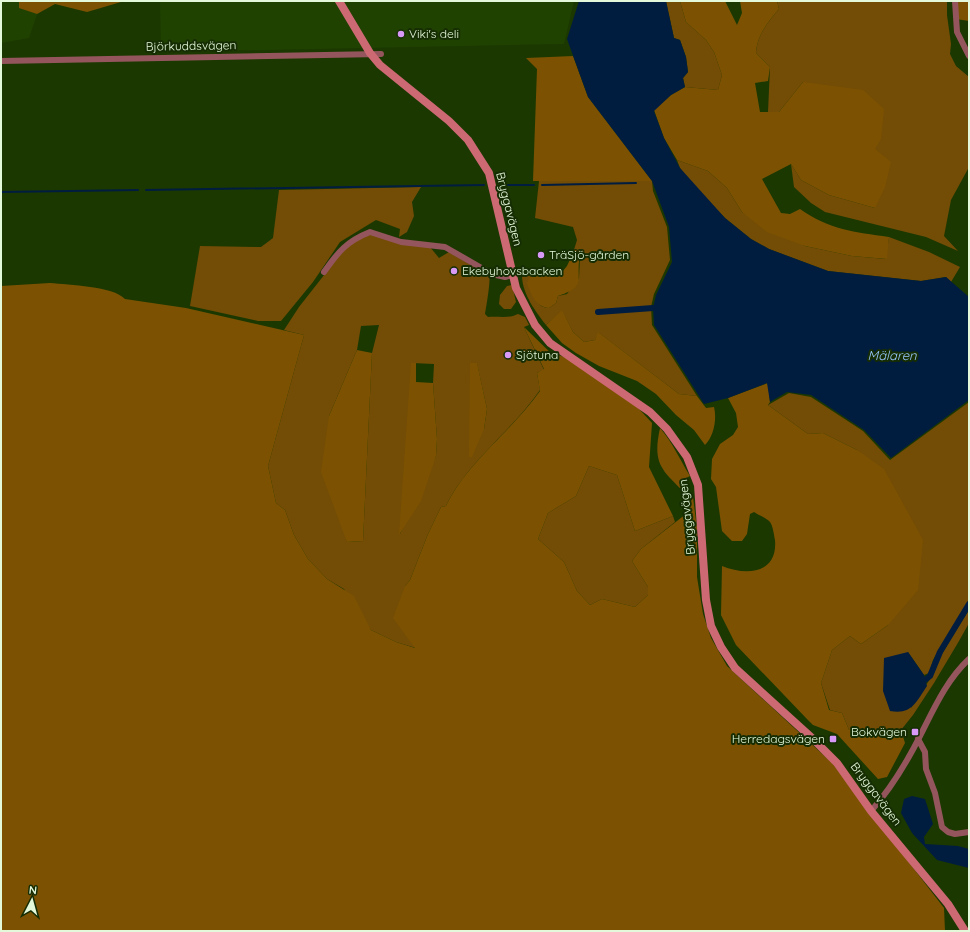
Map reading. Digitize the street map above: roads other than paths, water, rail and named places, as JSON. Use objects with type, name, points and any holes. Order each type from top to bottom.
[{"type":"main road","name":"Bryggavägen","points":[[339,1],[370,54],[380,65],[449,121],[468,140],[489,173],[516,288],[535,325],[550,343],[650,412],[677,440],[687,457],[698,485],[706,600],[711,626],[720,647],[735,668],[812,738],[837,763],[871,811],[948,904],[965,931]]},
{"type":"street","points":[[955,1],[957,32],[969,56]]},
{"type":"street","name":"Björkuddsvägen","points":[[1,61],[381,54]]},
{"type":"street","points":[[324,272],[339,251],[350,241],[370,232],[401,242],[445,247],[492,274],[505,277],[514,275]]},
{"type":"street","points":[[871,811],[898,775],[950,682],[969,659]]},
{"type":"street","points":[[918,739],[925,752],[926,769],[935,793],[942,827],[948,832],[955,834],[969,832]]},
{"type":"water","name":"Mälaren","points":[[579,1],[666,1],[674,38],[680,40],[686,57],[688,72],[683,78],[685,87],[671,95],[654,111],[664,138],[680,168],[725,218],[751,239],[769,249],[828,271],[921,281],[946,277],[969,297],[969,400],[891,458],[864,430],[811,395],[787,392],[770,402],[767,383],[728,398],[704,404],[654,325],[653,308],[656,295],[672,262],[669,227],[652,181],[588,97],[567,39]]},
{"type":"water","points":[[908,652],[924,675],[927,686],[913,706],[904,711],[890,711],[883,691],[884,658]]},
{"type":"water","points":[[912,796],[925,799],[933,824],[924,837],[925,844],[958,846],[969,849],[969,868],[937,860],[912,833],[901,813],[904,799]]},
{"type":"waterway","points":[[542,185],[636,183]]},
{"type":"waterway","points":[[146,190],[484,185]]},
{"type":"waterway","points":[[506,185],[534,185]]},
{"type":"waterway","points":[[1,192],[138,190]]},
{"type":"waterway","points":[[598,312],[653,308]]},
{"type":"waterway","points":[[925,680],[930,676],[940,652],[969,604]]},
{"type":"place","name":"Viki's deli","points":[[401,34]]},
{"type":"place","name":"TräSjö-gården","points":[[541,255]]},
{"type":"place","name":"Ekebyhovsbacken","points":[[454,271]]},
{"type":"place","name":"Sjötuna","points":[[508,355]]},
{"type":"place","name":"Bokvägen","points":[[915,732]]},
{"type":"place","name":"Herredagsvägen","points":[[833,739]]}]
